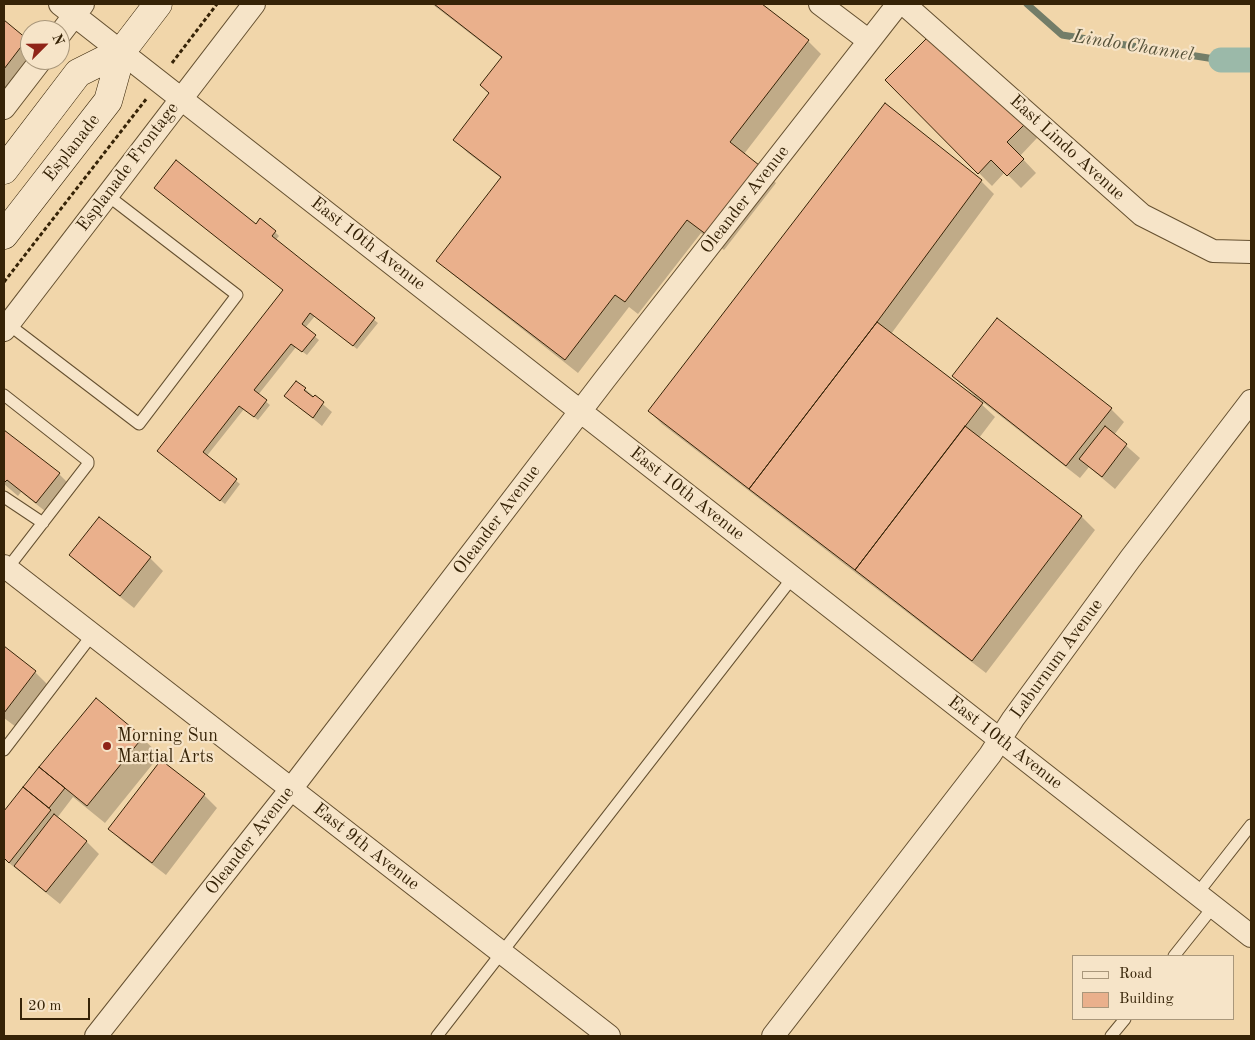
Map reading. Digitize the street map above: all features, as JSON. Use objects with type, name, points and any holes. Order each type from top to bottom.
[{"type":"main road","name":"Esplanade","points":[[4,235],[108,101],[122,51],[158,4]]},
{"type":"main road","name":"Esplanade","points":[[4,170],[78,73],[122,51]]},
{"type":"street","name":"Esplanade Frontage","points":[[6,327],[254,4]]},
{"type":"street","points":[[820,4],[869,42]]},
{"type":"street","name":"Oleander Avenue","points":[[96,1036],[290,789],[898,4]]},
{"type":"street","name":"East Lindo Avenue","points":[[904,4],[1142,215],[1213,251],[1251,252]]},
{"type":"street","name":"East 10th Avenue","points":[[73,7],[159,81],[1251,936]]},
{"type":"street","points":[[67,20],[73,7]]},
{"type":"street","points":[[4,108],[33,70]]},
{"type":"street","name":"Laburnum Avenue","points":[[773,1036],[1001,740],[1013,719],[1130,559],[1251,401]]},
{"type":"street","name":"East 9th Avenue","points":[[5,567],[609,1036]]},
{"type":"lane","points":[[6,327],[139,424],[237,295],[107,195]]},
{"type":"lane","points":[[4,395],[88,461],[87,467],[5,567]]},
{"type":"lane","points":[[4,497],[43,523]]},
{"type":"lane","points":[[436,1036],[793,577]]},
{"type":"lane","points":[[4,750],[92,634]]},
{"type":"lane","points":[[1175,955],[1205,900],[1251,825]]},
{"type":"lane","points":[[1111,1036],[1124,1020]]},
{"type":"path","points":[[4,282],[139,110],[217,4]]},
{"type":"building","points":[[434,4],[762,4],[809,40],[730,142],[764,169],[711,238],[687,220],[625,302],[615,295],[565,360],[436,261],[501,177],[453,140],[489,93],[480,85],[502,57]]},
{"type":"building","points":[[4,20],[20,33],[20,48],[4,69]]},
{"type":"building","points":[[933,32],[1025,124],[1007,142],[1024,159],[1007,176],[991,160],[978,174],[885,80]]},
{"type":"building","points":[[885,103],[982,180],[877,322],[749,489],[648,411]]},
{"type":"building","points":[[176,160],[256,224],[260,218],[276,231],[272,236],[375,318],[353,346],[310,313],[302,324],[316,335],[302,352],[291,344],[254,390],[267,400],[254,417],[239,406],[203,452],[237,479],[220,501],[157,451],[283,290],[154,188]]},
{"type":"building","points":[[997,318],[1112,408],[1066,466],[952,376]]},
{"type":"building","points":[[877,322],[983,403],[855,570],[749,489]]},
{"type":"building","points":[[296,381],[306,388],[304,390],[313,397],[315,395],[324,402],[313,418],[284,396]]},
{"type":"building","points":[[965,426],[1082,516],[972,661],[855,570]]},
{"type":"building","points":[[1105,426],[1127,444],[1102,477],[1079,459]]},
{"type":"building","points":[[4,430],[60,473],[36,503],[7,480],[4,483]]},
{"type":"building","points":[[99,517],[151,557],[120,596],[69,555]]},
{"type":"building","points":[[4,646],[36,671],[4,713]]},
{"type":"building","points":[[96,698],[143,737],[87,806],[39,767]]},
{"type":"building","points":[[161,760],[205,794],[152,863],[108,829]]},
{"type":"building","points":[[39,767],[65,788],[49,808],[23,787]]},
{"type":"building","points":[[23,787],[51,810],[9,863],[4,858],[4,811]]},
{"type":"building","points":[[54,814],[87,841],[46,892],[14,866]]},
{"type":"waterway","name":"Lindo Channel","points":[[1027,4],[1062,35],[1221,60]]},
{"type":"waterway","name":"Lindo Channel","points":[[1221,60],[1251,60]]},
{"type":"place","name":"Morning Sun Martial Arts","points":[[107,746]]}]
